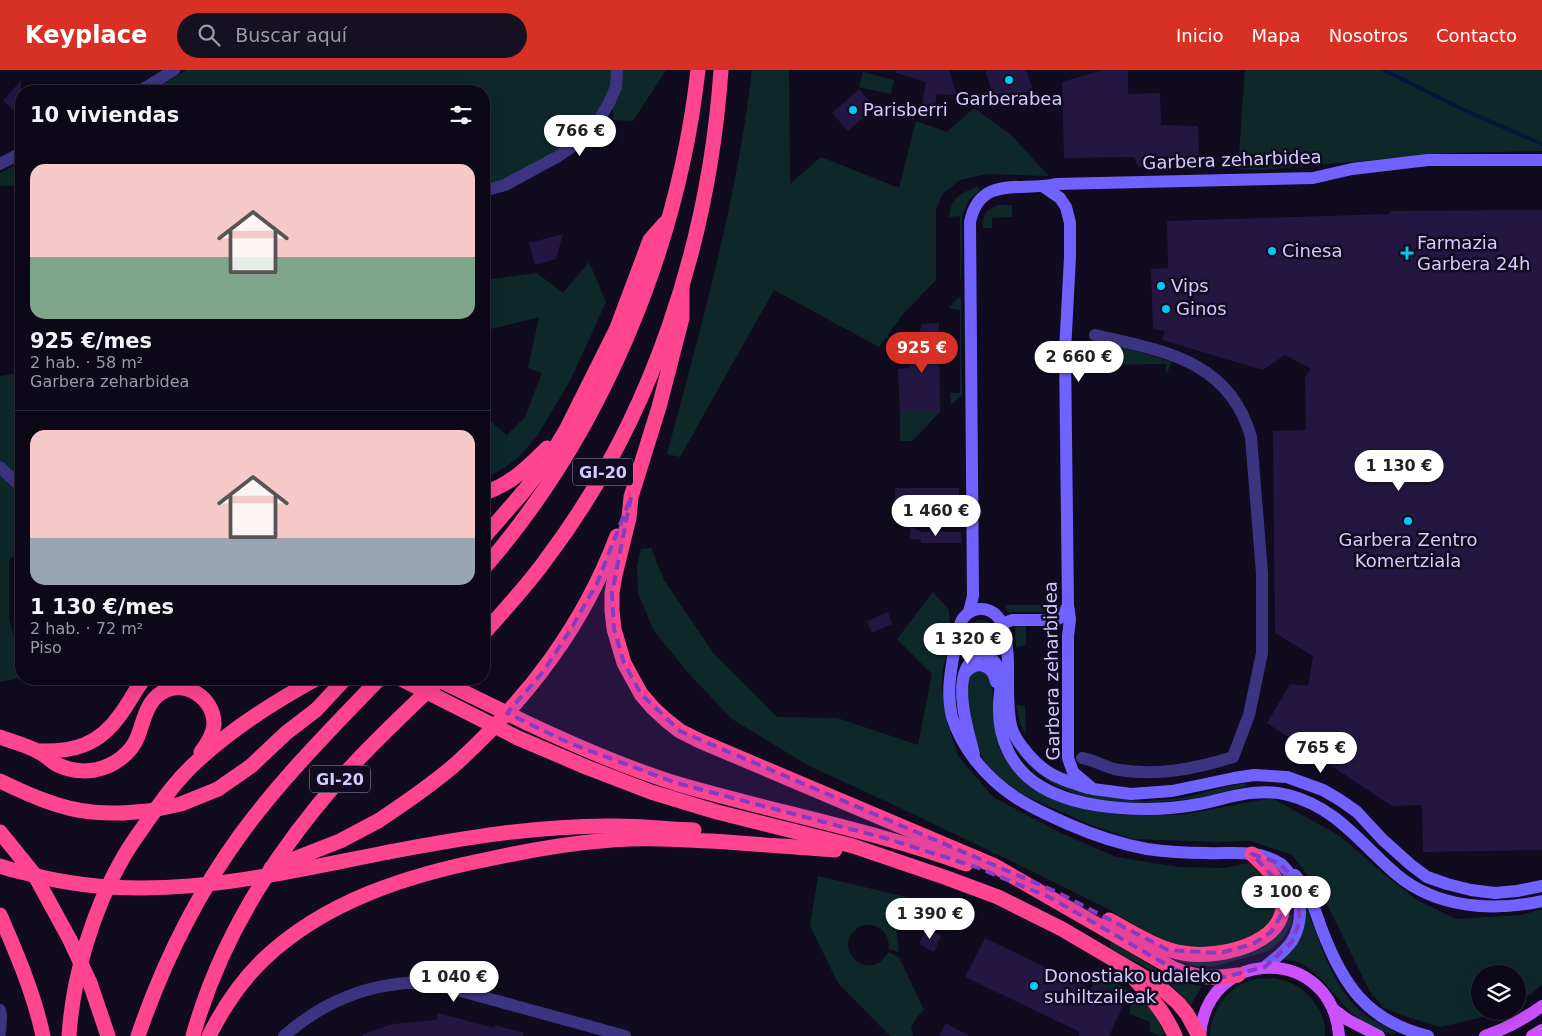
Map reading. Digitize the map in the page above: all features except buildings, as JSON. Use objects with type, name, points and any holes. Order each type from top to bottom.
[{"type":"highway","name":"GI-20","points":[[490,561],[516,530],[564,459],[593,411],[620,353],[653,269],[668,219],[690,125],[698,70]]},
{"type":"highway","name":"GI-20","points":[[490,627],[547,558],[606,467],[649,378],[668,333],[698,227],[710,162],[720,70]]},
{"type":"highway","points":[[490,530],[524,492],[548,460],[566,430],[617,328],[650,240],[668,219]]},
{"type":"highway","points":[[226,882],[303,856],[340,841],[378,821],[457,763],[514,706],[542,673],[571,629],[597,583],[616,539],[631,497],[672,360],[682,318],[682,287]]},
{"type":"highway","points":[[490,491],[512,479],[528,467],[566,430]]},
{"type":"highway","points":[[631,497],[629,518],[612,593],[614,628],[624,663],[641,694],[653,708],[680,730],[700,741],[1057,892],[1168,950],[1183,954],[1202,955],[1238,950],[1264,938],[1276,925],[1282,908],[1279,886],[1270,873],[1252,854]]},
{"type":"highway","points":[[39,751],[59,752],[92,742],[104,734],[121,715],[139,685]]},
{"type":"highway","points":[[69,1036],[78,979],[91,930],[101,903],[129,848],[170,790],[192,766],[238,728],[306,685]]},
{"type":"highway","points":[[286,733],[326,685]]},
{"type":"highway","points":[[0,781],[37,798],[91,812],[123,813],[148,811],[181,804],[218,789],[251,766],[286,733],[316,710],[339,685]]},
{"type":"highway","name":"GI-20","points":[[138,1036],[167,960],[187,920],[241,834],[277,788],[313,747],[373,685]]},
{"type":"highway","points":[[413,685],[518,738],[651,792],[717,812],[853,846],[998,897],[1062,928],[1148,979],[1169,994],[1187,1014],[1200,1036]]},
{"type":"highway","name":"GI-20","points":[[192,1036],[220,958],[254,892],[290,840],[341,777],[432,685]]},
{"type":"highway","points":[[450,685],[527,723],[593,752],[676,783],[888,839],[968,865],[1052,898]]},
{"type":"highway","points":[[0,737],[39,751],[57,764],[74,770],[97,770],[110,765],[123,756],[133,745],[147,709],[161,692],[173,688],[184,688],[192,690],[205,700],[211,708],[213,716],[214,727],[207,744],[192,766]]},
{"type":"highway","points":[[0,866],[54,880],[88,886],[151,889],[192,886],[268,876],[453,840],[531,830],[614,826],[700,830],[768,839],[896,861]]},
{"type":"highway","points":[[0,832],[34,874],[70,940],[90,983],[108,1036]]},
{"type":"highway","points":[[209,1036],[238,989],[263,960],[291,936],[336,908],[360,896],[427,873],[469,862],[548,846],[613,840],[687,840],[835,850]]},
{"type":"highway","points":[[994,866],[1174,969],[1211,978],[1238,975]]},
{"type":"highway","points":[[0,915],[16,950],[31,992],[43,1036]]},
{"type":"highway","points":[[1122,964],[1159,1008],[1175,1036]]},
{"type":"main road","points":[[1200,1036],[1203,1018],[1210,1000],[1218,990],[1238,975],[1265,967],[1284,969],[1299,974],[1313,983],[1333,1009],[1339,1036]]},
{"type":"main road","points":[[1485,1036],[1502,1031],[1542,1006]]},
{"type":"main road","points":[[1333,1009],[1348,1020],[1379,1036]]},
{"type":"main road","points":[[1532,1036],[1542,1030]]},
{"type":"street","points":[[150,85],[174,70]]},
{"type":"street","points":[[490,189],[505,185],[557,157],[583,139],[594,128],[609,103],[616,87],[618,70]]},
{"type":"street","points":[[0,164],[15,156]]},
{"type":"street","name":"Garbera zeharbidea","points":[[1280,863],[1252,854],[1175,852],[1110,840],[1064,822],[1020,801],[995,783],[961,740],[952,716],[950,675],[961,620],[969,612],[972,596],[970,222],[972,210],[979,200],[1000,187],[1313,178],[1352,169],[1428,160],[1542,160]]},
{"type":"street","name":"Garbera zeharbidea","points":[[1044,186],[1060,198],[1066,207],[1070,223],[1065,351],[1068,604],[1070,619],[1068,636],[1069,762],[1074,772],[1093,789]]},
{"type":"street","points":[[1082,758],[1119,770],[1144,772],[1186,770],[1233,757],[1249,715],[1262,653],[1262,572],[1251,437],[1238,406],[1219,382],[1197,367],[1171,354],[1094,334]]},
{"type":"street","points":[[0,467],[15,481]]},
{"type":"street","points":[[1002,628],[1012,620],[1056,620],[1064,616],[1068,604]]},
{"type":"street","points":[[969,612],[978,608],[988,610],[997,615],[1007,642],[1008,704],[1012,728],[1020,744],[1044,771],[1063,780],[1093,789],[1131,794],[1172,791],[1254,775],[1287,777],[1323,790],[1357,812],[1383,840],[1411,865],[1427,876],[1447,884],[1495,893],[1542,886]]},
{"type":"street","points":[[976,761],[964,711],[964,674],[971,662],[998,645],[1002,638],[1002,628]]},
{"type":"street","points":[[958,631],[961,642],[966,648],[973,652],[983,653],[993,659],[999,668],[1001,678],[999,700],[1000,730],[1010,756],[1023,773],[1051,792],[1082,802],[1133,809],[1177,808],[1247,792],[1285,794],[1306,800],[1326,811],[1396,874],[1432,897],[1478,906],[1507,907],[1542,901]]},
{"type":"street","points":[[964,674],[976,665],[986,666],[995,677],[999,700]]},
{"type":"street","points":[[1265,967],[1292,942],[1300,921],[1297,889],[1290,875],[1280,863]]},
{"type":"street","points":[[1280,863],[1297,877],[1304,886],[1326,941],[1341,972],[1358,997],[1381,1017],[1394,1025],[1409,1032],[1428,1036]]},
{"type":"street","points":[[284,1036],[301,1021],[340,999],[373,988],[399,983],[432,983],[625,1036]]},
{"type":"street","points":[[0,1010],[0,1033]]},
{"type":"highlighted area","points":[[631,497],[612,593],[614,629],[624,663],[641,694],[680,731],[1057,892],[1168,950],[1220,953],[1253,944],[1271,932],[1280,917],[1281,893],[1275,879],[1252,854],[1279,863],[1287,871],[1297,889],[1300,921],[1292,942],[1265,967],[1225,977],[1197,976],[1174,969],[1051,898],[976,867],[888,839],[676,783],[569,743],[507,713],[542,673],[571,629],[597,583]]},
{"type":"green space","points":[[187,70],[666,70],[633,121],[613,120],[613,86],[596,116],[572,139],[526,168],[490,185],[490,85],[162,85]]},
{"type":"green space","points":[[752,70],[789,70],[790,184],[821,157],[899,188],[916,121],[947,132],[974,108],[1011,135],[1049,176],[987,174],[960,180],[943,193],[936,210],[936,280],[904,313],[879,347],[774,290],[680,457],[667,454],[717,264],[737,167]]},
{"type":"green space","points":[[1245,70],[1542,70],[1542,151],[1450,153],[1262,170],[1238,169]]},
{"type":"green space","points":[[863,72],[894,80],[891,94],[859,87]]},
{"type":"green space","points":[[15,165],[15,185],[0,186],[0,173]]},
{"type":"green space","points":[[978,186],[980,190],[969,200],[962,216],[960,279],[960,216],[949,217],[950,210],[958,197]]},
{"type":"green space","points":[[998,205],[1012,205],[1012,217],[992,218],[992,228],[983,228],[985,214]]},
{"type":"green space","points":[[589,262],[606,302],[570,381],[537,436],[519,457],[490,476],[490,421],[507,435],[525,417],[542,373],[528,368],[539,317],[490,329],[490,279],[537,273],[563,293]]},
{"type":"green space","points":[[959,297],[961,298],[962,395],[951,405],[950,393],[960,393],[960,310],[949,308]]},
{"type":"green space","points":[[1096,339],[1172,362],[1166,375],[1166,364],[1089,365],[1079,351],[1079,347]]},
{"type":"green space","points":[[15,374],[15,555],[9,560],[9,620],[15,639],[15,679],[0,682],[0,376]]},
{"type":"green space","points":[[900,412],[940,412],[912,441],[900,441]]},
{"type":"green space","points":[[651,548],[664,580],[714,654],[777,717],[837,718],[918,745],[932,674],[897,639],[933,592],[949,610],[949,647],[943,668],[942,687],[946,719],[958,756],[993,797],[1063,834],[1116,857],[1178,867],[1224,868],[1248,863],[1260,868],[1278,890],[1273,924],[1246,941],[1219,947],[1185,947],[1155,938],[1110,910],[892,804],[809,766],[732,719],[691,676],[654,631],[638,593],[637,565],[641,549]]},
{"type":"green space","points":[[1005,605],[1055,605],[1055,612],[1009,612]]},
{"type":"green space","points":[[977,620],[985,620],[992,627],[992,635],[985,642],[977,642],[970,635],[970,627]]},
{"type":"green space","points":[[1026,625],[1026,645],[1016,647],[1015,626]]},
{"type":"green space","points":[[984,670],[992,681],[994,721],[1014,767],[1104,811],[1124,815],[1182,815],[1272,798],[1340,836],[1417,900],[1456,919],[1521,915],[1542,909],[1542,984],[1526,997],[1526,965],[1471,965],[1471,1020],[1440,1027],[1384,1008],[1370,992],[1322,894],[1292,855],[1251,841],[1214,842],[1133,839],[1094,826],[1009,789],[984,761],[973,734],[966,704],[969,676],[973,672]]},
{"type":"green space","points":[[1016,705],[1025,706],[1026,736],[1020,723]]},
{"type":"green space","points":[[1018,749],[1031,764],[1127,800],[1147,801],[1182,798],[1234,785],[1246,783],[1247,786],[1204,796],[1157,802],[1112,801],[1090,798],[1070,792],[1051,782],[1028,764],[1018,753]]},
{"type":"green space","points":[[818,876],[910,898],[896,926],[899,952],[889,949],[887,936],[881,929],[869,925],[863,925],[855,930],[849,938],[848,947],[856,961],[864,965],[872,965],[881,961],[888,952],[899,957],[924,1010],[917,1017],[911,1028],[913,1036],[890,1036],[838,983],[810,926]]},
{"type":"green space","points":[[1302,896],[1330,968],[1346,995],[1365,1014],[1397,1033],[1384,1032],[1371,1026],[1352,1013],[1322,980],[1304,965],[1295,961],[1284,960],[1283,958],[1297,944],[1303,930]]},
{"type":"green space","points":[[1290,915],[1292,915],[1292,920],[1288,931],[1268,951],[1213,967],[1195,966],[1174,960],[1174,957],[1272,939],[1286,924]]},
{"type":"green space","points":[[1112,940],[1166,974],[1202,986],[1190,1006],[1174,987],[1143,966],[1110,948]]},
{"type":"green space","points":[[1104,977],[1132,992],[1153,1011],[1165,1034],[1159,1036],[1150,1031],[1150,1022],[1130,1014],[1132,1001],[1094,983],[1095,979]]},
{"type":"green space","points":[[1274,978],[1293,984],[1312,999],[1323,1020],[1325,1036],[1210,1036],[1213,1017],[1217,1008],[1229,993],[1246,982],[1255,979]]},
{"type":"waterway","points":[[1384,70],[1464,110],[1542,144]]},
{"type":"place","name":"Garberabea","points":[[1009,80]]},
{"type":"place","name":"Parisberri","points":[[853,110]]},
{"type":"place","name":"Cinesa","points":[[1272,251]]},
{"type":"place","name":"Farmazia Garbera 24h","points":[[1407,253]]},
{"type":"place","name":"Vips","points":[[1161,286]]},
{"type":"place","name":"Ginos","points":[[1166,309]]},
{"type":"place","name":"Garbera Zentro Komertziala","points":[[1408,521]]},
{"type":"place","name":"Donostiako udaleko suhiltzaileak","points":[[1034,986]]}]
